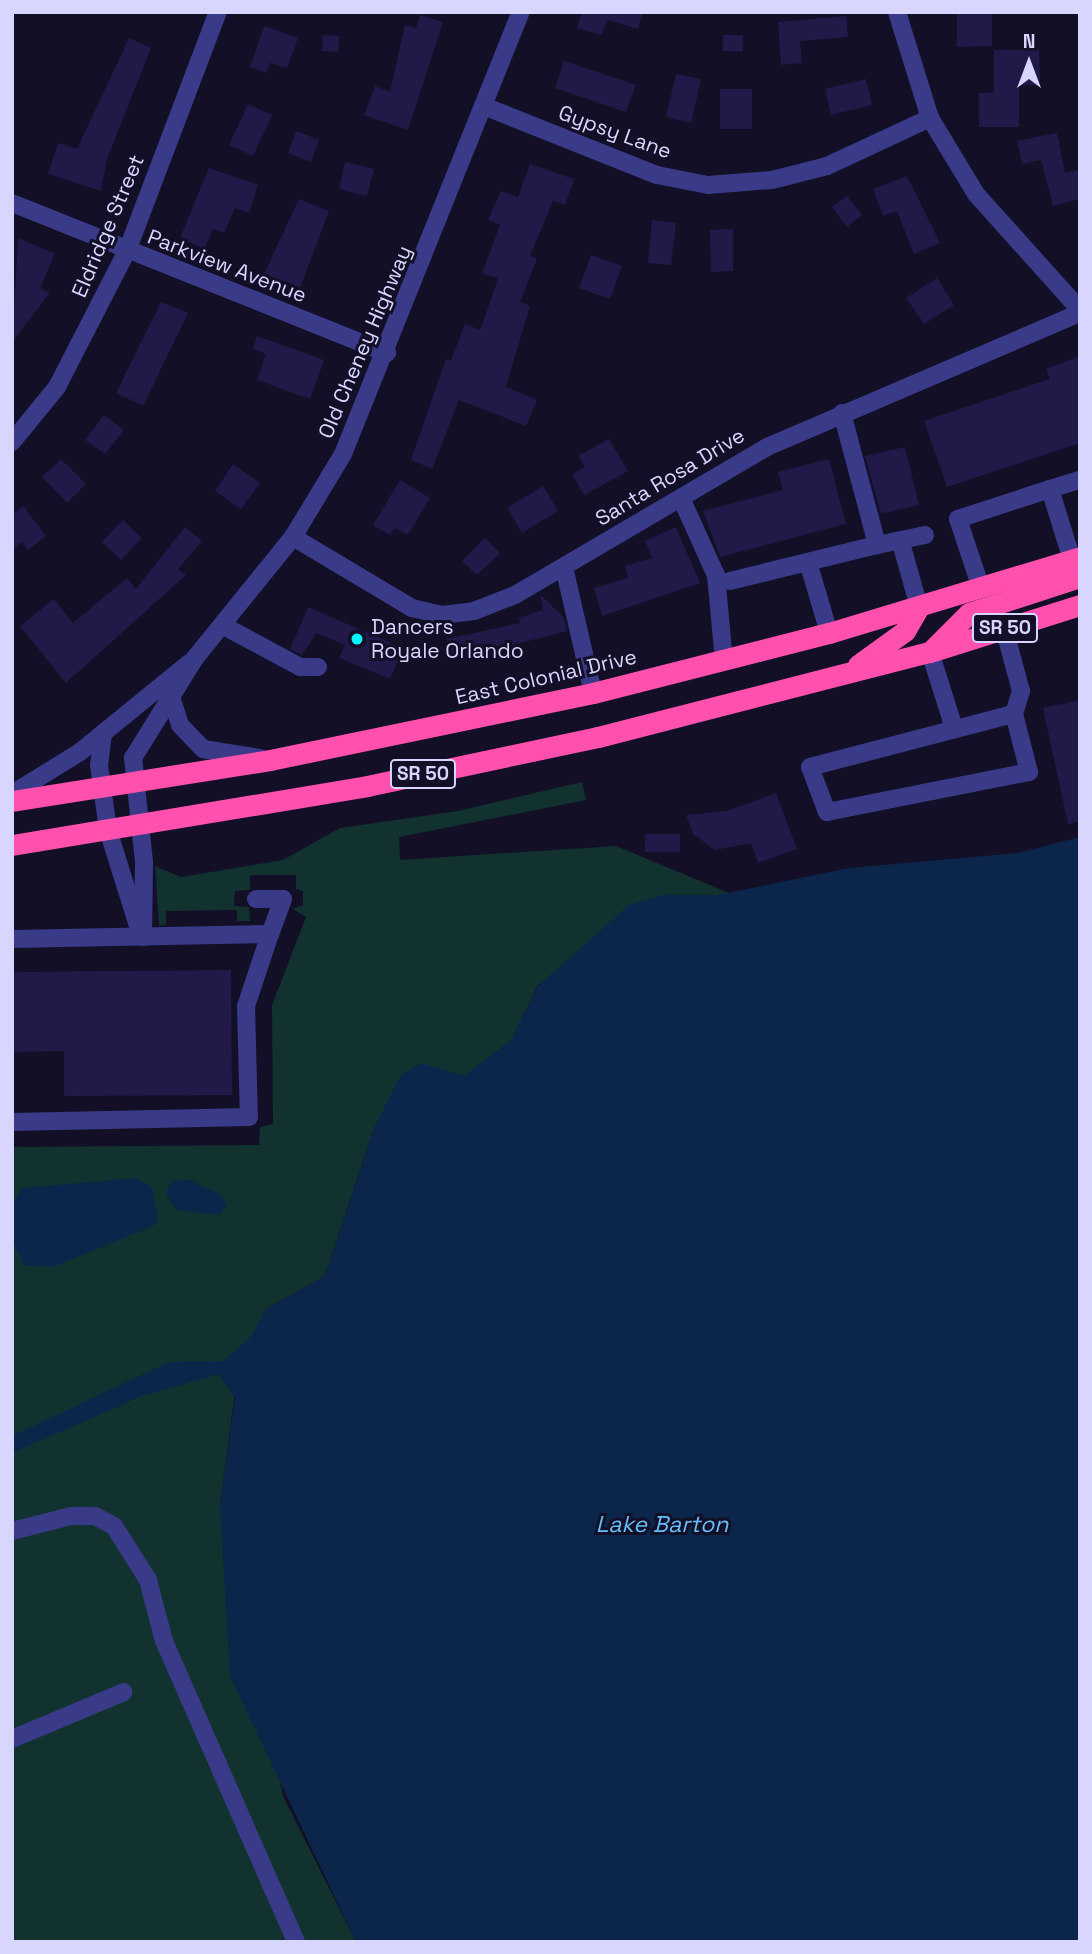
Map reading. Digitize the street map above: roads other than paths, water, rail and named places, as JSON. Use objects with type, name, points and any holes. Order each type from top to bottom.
[{"type":"highway","name":"East Colonial Drive","points":[[12,801],[270,760],[593,693],[724,661],[981,588],[1077,565]]},
{"type":"highway","points":[[930,652],[970,612],[1077,565]]},
{"type":"highway","name":"SR 50","points":[[12,845],[470,765],[838,677],[930,652],[1080,604]]},
{"type":"highway","points":[[838,677],[898,638],[919,607]]},
{"type":"street","name":"Eldridge Street","points":[[12,442],[57,387],[127,251],[218,12]]},
{"type":"street","name":"Old Cheney Highway","points":[[143,937],[138,825],[133,781],[138,747],[172,700],[195,659],[293,537],[343,454],[387,353],[486,107],[521,12]]},
{"type":"street","points":[[897,12],[930,118],[976,194],[1080,312]]},
{"type":"street","name":"Gypsy Lane","points":[[486,107],[657,175],[708,184],[772,180],[827,166],[930,118]]},
{"type":"street","name":"Parkview Avenue","points":[[12,203],[387,353]]},
{"type":"street","name":"Santa Rosa Drive","points":[[293,537],[412,608],[442,615],[515,595],[767,447],[1080,312]]},
{"type":"street","points":[[842,413],[877,545]]},
{"type":"street","points":[[981,588],[958,519],[1080,480]]},
{"type":"street","points":[[1050,489],[1077,565]]},
{"type":"street","points":[[681,498],[716,575],[724,661]]},
{"type":"street","points":[[730,581],[925,536]]},
{"type":"street","points":[[901,543],[919,607]]},
{"type":"street","points":[[808,562],[829,633]]},
{"type":"street","points":[[564,567],[593,693]]},
{"type":"street","points":[[222,625],[300,667],[318,667]]},
{"type":"street","points":[[1004,628],[1021,691],[1014,714],[1029,772],[827,812],[810,767],[1014,714]]},
{"type":"street","points":[[930,652],[954,728]]},
{"type":"street","name":"Old Cheney Highway","points":[[12,794],[103,733],[195,659]]},
{"type":"street","points":[[172,700],[180,725],[204,749],[270,760]]},
{"type":"street","points":[[103,733],[102,786],[108,830],[143,937]]},
{"type":"street","points":[[12,1122],[248,1117],[246,1006],[283,899],[256,899]]},
{"type":"street","points":[[12,939],[270,934]]},
{"type":"street","points":[[12,1531],[71,1516],[95,1516],[114,1526],[148,1580],[164,1640],[296,1942]]},
{"type":"street","points":[[12,1740],[124,1692]]},
{"type":"water","name":"Lake Barton","points":[[1080,837],[1080,1942],[356,1942],[230,1676],[220,1506],[235,1398],[219,1374],[142,1396],[12,1453],[12,1436],[169,1362],[223,1361],[250,1338],[266,1309],[325,1276],[374,1128],[400,1076],[421,1063],[464,1076],[511,1040],[538,986],[629,905],[664,895],[718,895],[849,868],[1018,853]]},
{"type":"water","points":[[136,1178],[152,1187],[158,1220],[153,1226],[53,1267],[24,1265],[14,1243],[13,1203],[22,1188]]},
{"type":"water","points":[[189,1180],[221,1195],[227,1206],[220,1215],[176,1210],[166,1193],[171,1181]]},
{"type":"place","name":"Dancers Royale Orlando","points":[[357,639]]}]
